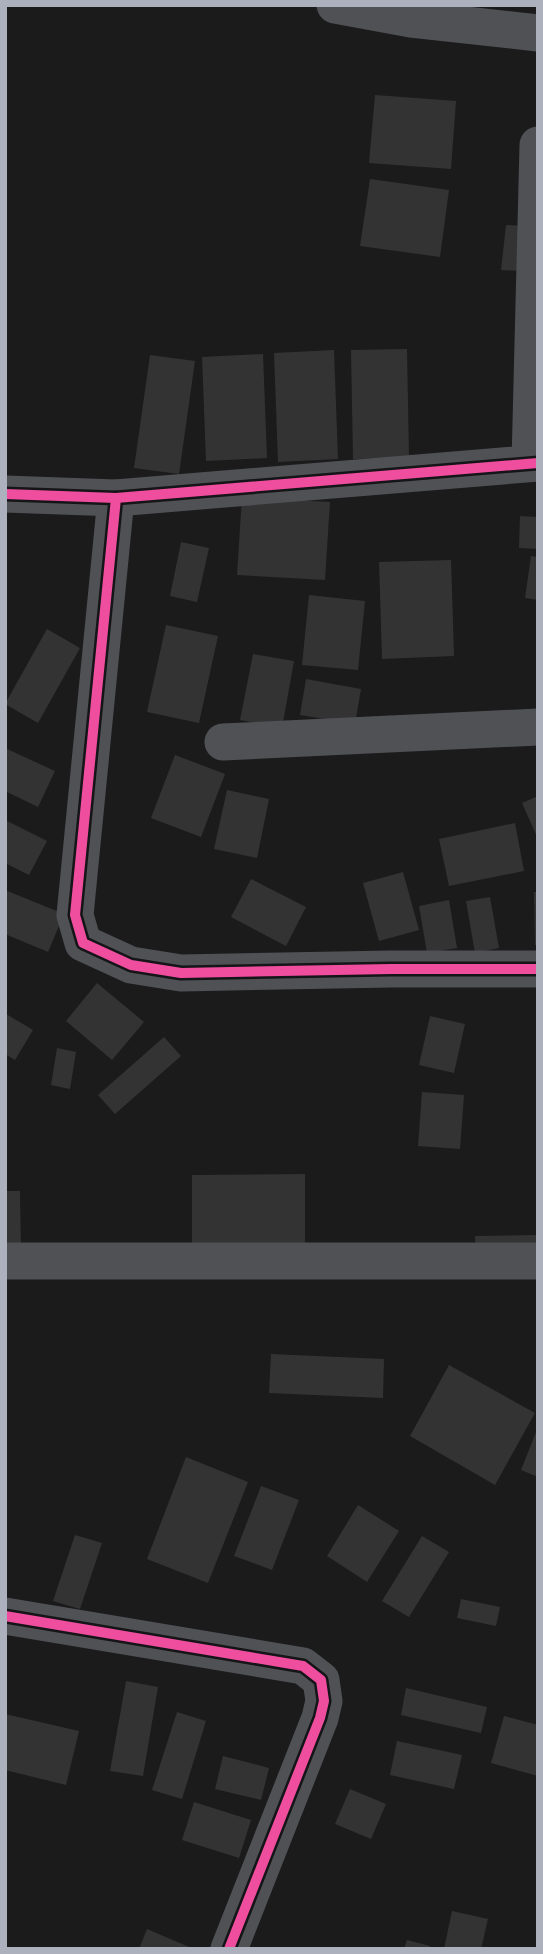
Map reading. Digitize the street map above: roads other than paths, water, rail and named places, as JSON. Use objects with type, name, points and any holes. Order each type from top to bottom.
[{"type":"street","points":[[335,5],[411,19],[538,33]]},
{"type":"street","points":[[5,494],[116,498],[534,463],[538,145]]},
{"type":"street","points":[[116,498],[75,915],[83,943],[131,965],[181,973],[391,969],[538,970]]},
{"type":"street","points":[[223,742],[538,727]]},
{"type":"street","points":[[5,1261],[538,1261]]},
{"type":"street","points":[[5,1616],[303,1666],[321,1680],[324,1701],[320,1718],[229,1949]]}]
